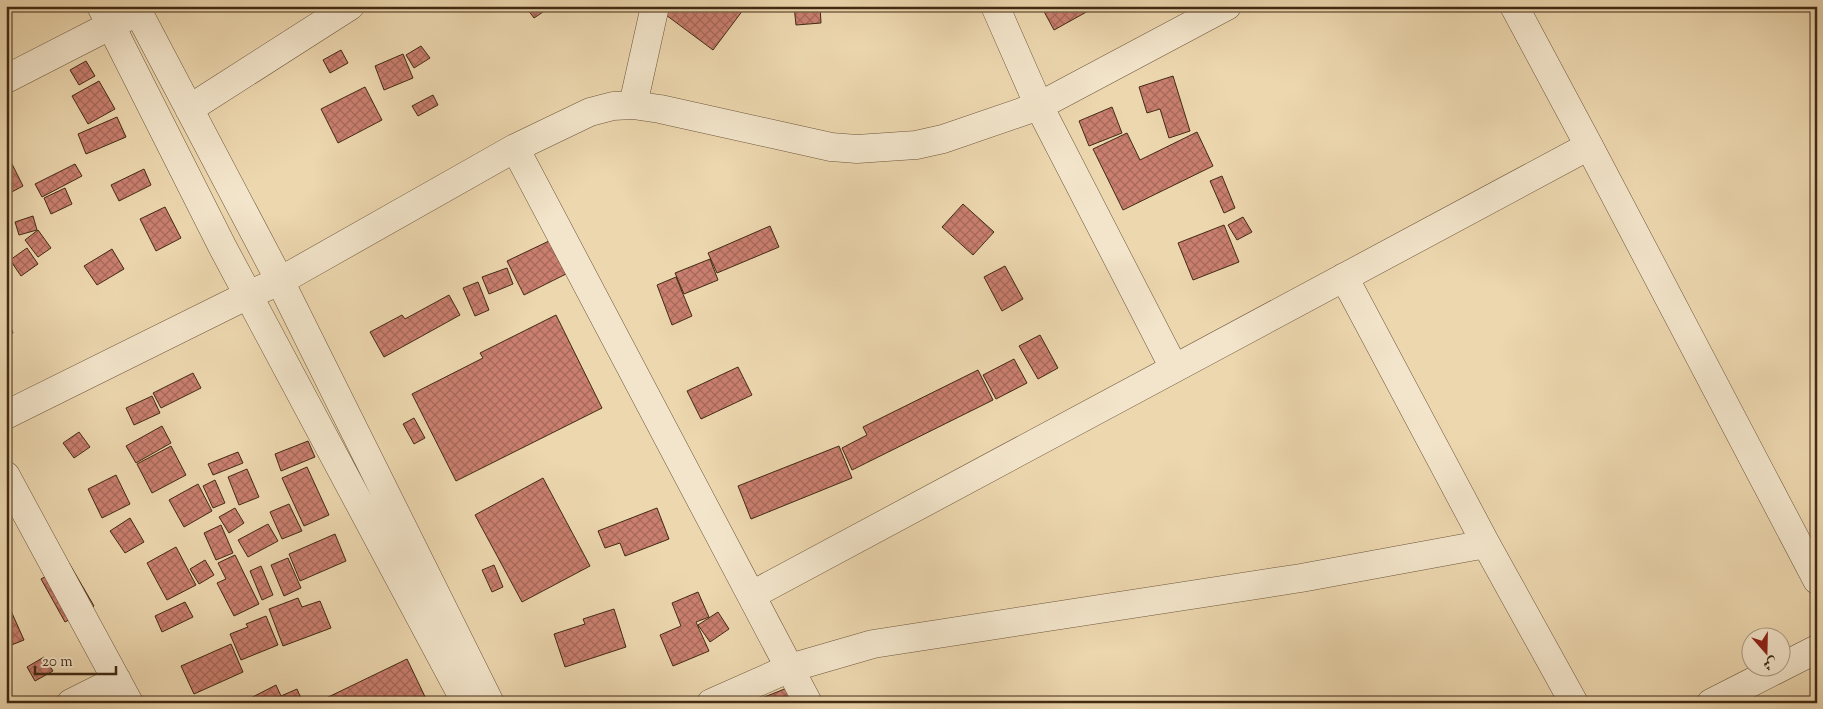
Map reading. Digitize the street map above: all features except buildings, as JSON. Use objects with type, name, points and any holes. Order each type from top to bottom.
[{"type":"street","points":[[189,109],[350,6]]},
{"type":"street","points":[[633,105],[655,6]]},
{"type":"street","points":[[995,6],[1038,106],[1174,368]]},
{"type":"street","points":[[6,415],[280,281],[515,148],[590,112],[613,106],[633,105],[660,109],[831,147],[857,149],[916,145],[943,138],[1038,106],[1227,6]]},
{"type":"street","points":[[1514,6],[1817,580]]},
{"type":"street","points":[[6,79],[106,16],[136,9],[280,281],[490,703]]},
{"type":"street","points":[[106,16],[248,295],[466,703]]},
{"type":"street","points":[[752,595],[1589,146]]},
{"type":"street","points":[[515,148],[808,703]]},
{"type":"street","points":[[1344,277],[1486,544],[1574,703]]},
{"type":"street","points":[[6,476],[123,692],[71,703]]},
{"type":"street","points":[[711,703],[790,668],[873,644],[1300,578],[1486,544]]},
{"type":"street","points":[[1711,703],[1817,649]]}]
